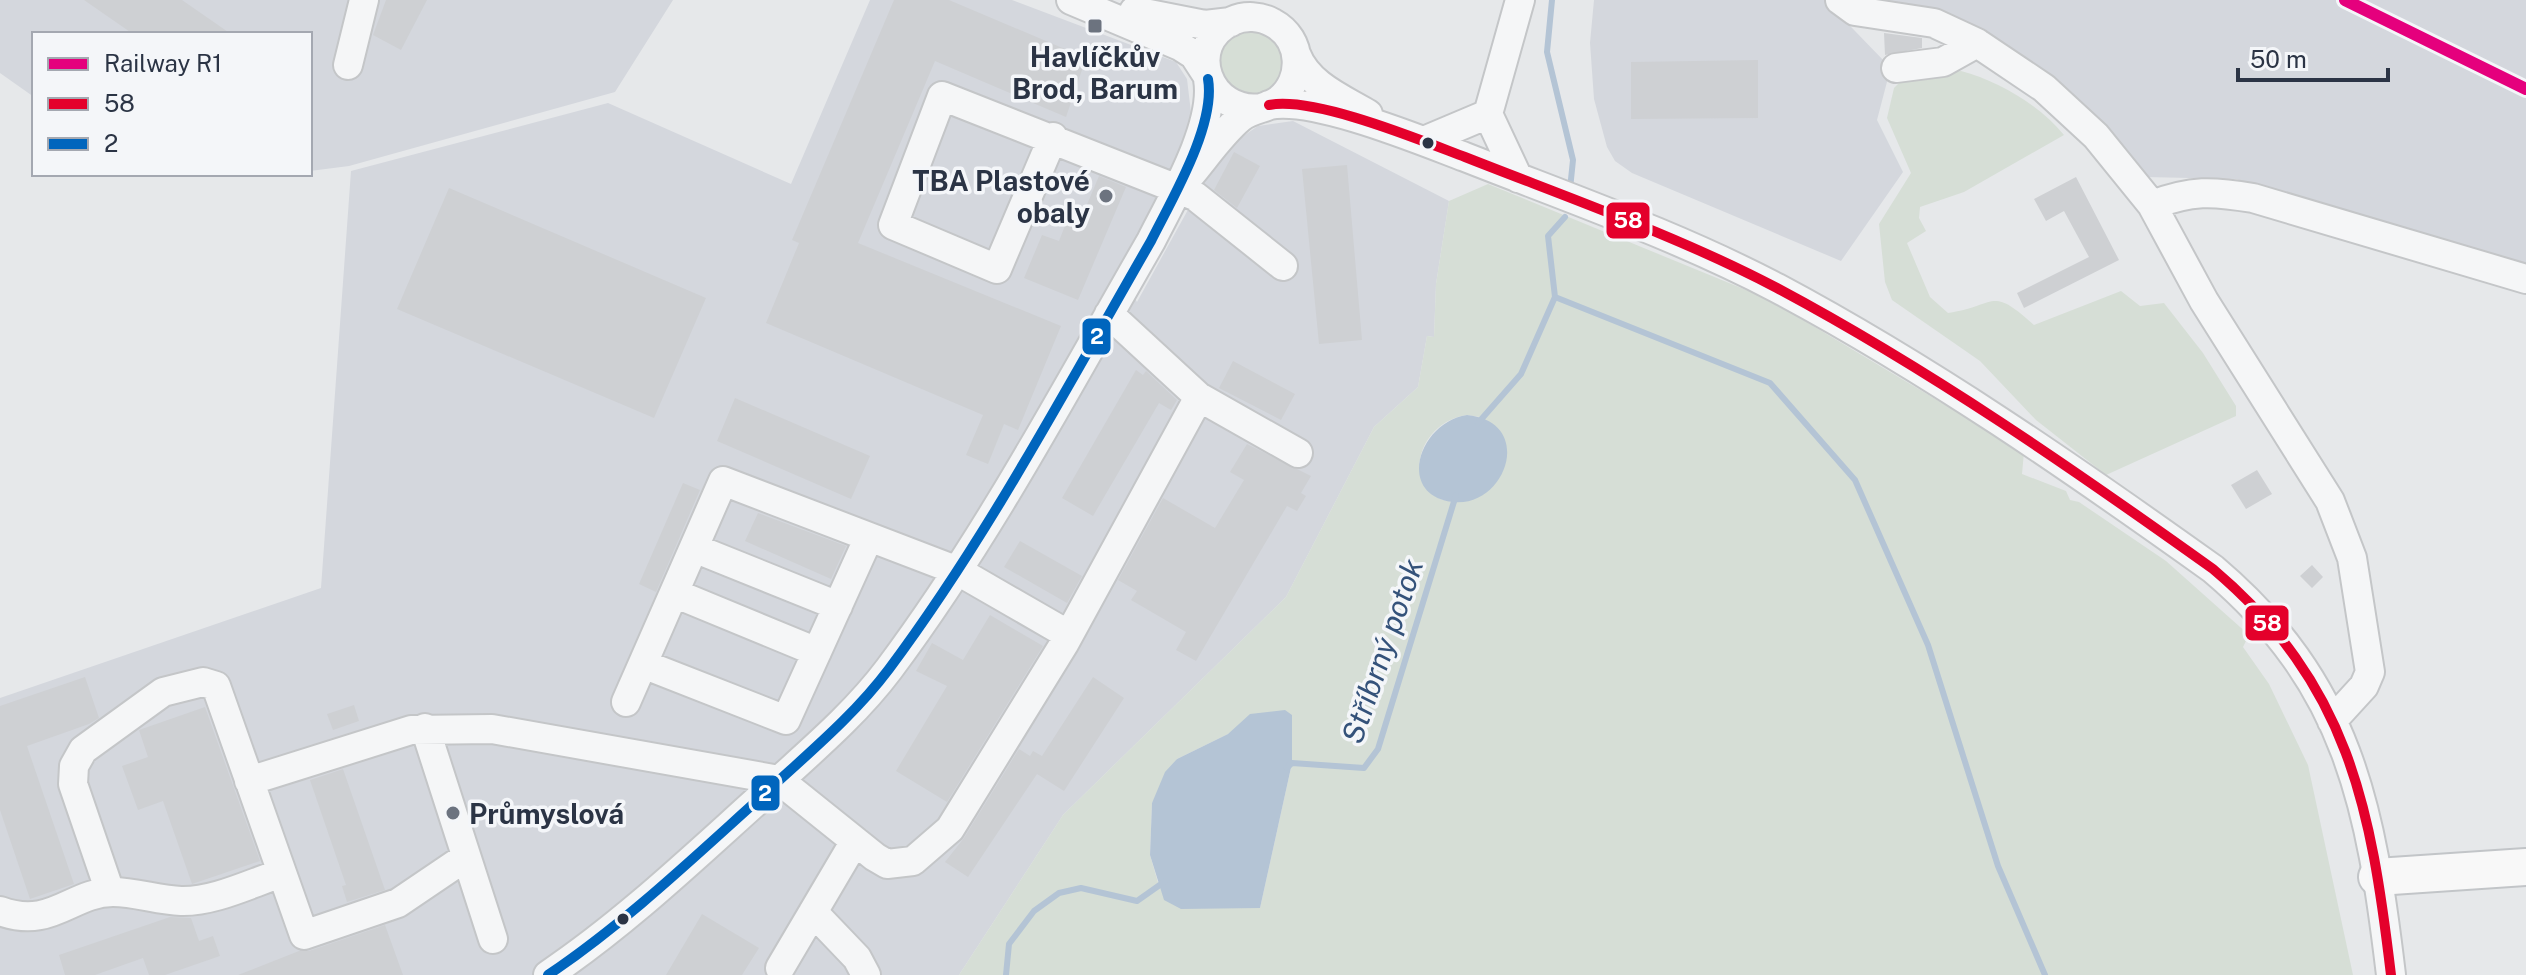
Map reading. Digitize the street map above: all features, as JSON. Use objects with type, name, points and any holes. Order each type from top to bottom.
[{"type":"main road","points":[[2377,877],[2526,867]]},
{"type":"street","points":[[348,65],[364,0]]},
{"type":"street","points":[[1071,0],[1180,46],[1194,55],[1227,102],[1243,108],[1296,104],[1393,129],[1697,250],[1777,288],[1967,400],[2151,525],[2249,600],[2300,665],[2335,726],[2364,803],[2391,975]]},
{"type":"street","points":[[1084,0],[1205,25],[1254,17],[1271,22],[1286,33],[1303,70],[1316,82],[1393,129]]},
{"type":"street","points":[[1518,178],[1488,114],[1520,0]]},
{"type":"street","points":[[1840,0],[1855,11],[1925,20],[1977,43],[2044,88],[2096,136],[2152,205],[2204,301],[2330,501],[2352,558],[2370,672],[2364,686],[2335,726]]},
{"type":"street","points":[[548,975],[595,943],[668,882],[828,736],[888,671],[958,571],[1109,314],[1178,188],[1209,108],[1209,44],[1231,22]]},
{"type":"street","points":[[1896,68],[1943,62],[1977,43]]},
{"type":"street","points":[[1178,188],[1238,120],[1265,107],[1292,85],[1297,67],[1296,54]]},
{"type":"street","points":[[1053,137],[997,269],[893,225],[942,96],[1053,137],[1195,196],[1283,266]]},
{"type":"street","points":[[1424,141],[1488,114]]},
{"type":"street","points":[[2152,205],[2179,194],[2208,191],[2253,198],[2526,279]]},
{"type":"street","points":[[1109,314],[1199,397],[1298,453]]},
{"type":"street","points":[[249,781],[425,728],[492,729],[779,780],[887,864],[901,865],[926,851],[950,829],[1069,635],[1199,397]]},
{"type":"street","points":[[626,702],[723,481],[958,571],[1069,635]]},
{"type":"street","points":[[643,664],[786,720],[869,537]]},
{"type":"street","points":[[694,548],[838,606]]},
{"type":"street","points":[[674,593],[817,652]]},
{"type":"street","points":[[110,892],[73,784],[74,766],[83,750],[163,692],[203,682],[216,686],[304,935],[398,903],[466,857]]},
{"type":"street","points":[[425,728],[493,939]]},
{"type":"street","points":[[780,968],[855,841]]},
{"type":"street","points":[[0,911],[19,918],[39,916],[110,892],[183,901],[207,898],[282,873]]},
{"type":"street","points":[[813,912],[857,958],[866,975]]},
{"type":"shaded area","points":[[0,0],[673,0],[615,92],[349,166],[312,171],[312,32],[32,32],[32,96],[0,73]]},
{"type":"shaded area","points":[[870,0],[1012,0],[1176,62],[1187,79],[1192,121],[1123,279],[1137,302],[1200,188],[1236,141],[1258,126],[1293,121],[1449,201],[1436,284],[1434,337],[1427,336],[1418,387],[1374,427],[1286,597],[1063,815],[959,975],[0,975],[0,698],[321,588],[351,171],[608,103],[791,184]]},
{"type":"shaded area","points":[[1594,0],[1825,0],[1884,61],[1888,78],[1877,120],[1903,172],[1841,261],[1632,173],[1615,161],[1607,147],[1594,99],[1590,43]]},
{"type":"shaded area","points":[[1887,0],[2526,0],[2526,270],[2463,254],[2236,179],[2145,177],[2092,115]]},
{"type":"shaded area","points":[[1245,32],[1257,32],[1273,41],[1280,51],[1280,75],[1273,85],[1257,94],[1245,94],[1225,80],[1220,69],[1220,57],[1234,37]]},
{"type":"shaded area","points":[[1961,71],[1990,81],[2017,96],[2043,114],[2064,135],[1964,192],[1920,207],[1919,218],[1926,231],[1907,243],[1930,297],[1948,313],[1993,301],[2001,302],[2034,325],[2121,291],[2140,306],[2164,303],[2203,353],[2236,406],[2236,416],[2106,475],[2036,420],[1980,361],[1892,300],[1885,282],[1879,224],[1911,173],[1887,118],[1894,88],[1901,81],[1914,77]]},
{"type":"shaded area","points":[[1488,184],[1768,299],[2024,452],[2022,474],[2066,491],[2070,500],[2079,502],[2166,561],[2249,635],[2243,647],[2269,684],[2308,765],[2353,975],[959,975],[1063,815],[1286,597],[1374,427],[1418,387],[1427,336],[1434,337],[1436,284],[1449,201]],"holes":[[[1467,415],[1480,417],[1478,497],[1454,502],[1437,497],[1426,487],[1420,474],[1420,460],[1425,445],[1435,431],[1449,421]],[[1292,715],[1292,763],[1260,908],[1208,908],[1159,886],[1150,855],[1152,803],[1177,759],[1228,734]]]},
{"type":"water","points":[[1467,415],[1488,421],[1501,432],[1507,447],[1506,463],[1499,479],[1487,492],[1472,500],[1453,502],[1435,497],[1424,486],[1419,473],[1420,458],[1436,431],[1450,420]]},
{"type":"water","points":[[1285,710],[1292,715],[1292,763],[1260,908],[1181,909],[1164,900],[1150,855],[1152,803],[1165,772],[1177,759],[1228,734],[1250,714]]},
{"type":"building","points":[[84,0],[182,0],[228,32],[130,32]]},
{"type":"building","points":[[386,0],[427,0],[401,50],[373,35]]},
{"type":"building","points":[[894,0],[949,0],[1086,58],[1066,117],[935,61],[858,243],[1061,326],[1018,430],[1004,424],[988,464],[966,455],[983,415],[766,323],[799,243],[792,240]]},
{"type":"building","points":[[1884,33],[1922,38],[1922,48],[1885,55]]},
{"type":"building","points":[[1758,60],[1758,118],[1631,119],[1631,62]]},
{"type":"building","points":[[1234,152],[1260,166],[1237,208],[1214,190]]},
{"type":"building","points":[[1347,165],[1362,340],[1319,344],[1302,169]]},
{"type":"building","points":[[1099,176],[1126,187],[1078,300],[1024,278],[1042,235],[1059,241],[1072,208],[1083,214]]},
{"type":"building","points":[[2076,177],[2119,260],[2024,308],[2017,293],[2089,257],[2064,211],[2046,221],[2034,199]]},
{"type":"building","points":[[449,188],[706,298],[654,418],[397,309]]},
{"type":"building","points":[[1233,361],[1295,394],[1281,420],[1219,388]]},
{"type":"building","points":[[1136,370],[1143,375],[1146,371],[1177,400],[1171,410],[1159,403],[1093,516],[1062,498]]},
{"type":"building","points":[[735,398],[870,456],[851,499],[717,441]]},
{"type":"building","points":[[1247,444],[1311,476],[1301,493],[1306,496],[1297,511],[1287,506],[1196,661],[1176,650],[1186,632],[1131,600],[1137,591],[1118,580],[1163,498],[1215,528],[1244,480],[1230,472]]},
{"type":"building","points":[[2257,470],[2272,494],[2246,509],[2231,485]]},
{"type":"building","points":[[683,483],[700,490],[656,592],[639,584]]},
{"type":"building","points":[[758,513],[846,546],[831,579],[745,541]]},
{"type":"building","points":[[1020,541],[1082,576],[1067,603],[1004,567]]},
{"type":"building","points":[[2312,565],[2323,577],[2312,588],[2300,576]]},
{"type":"building","points":[[990,615],[1043,646],[947,802],[896,771],[947,686],[916,671],[932,643],[963,660]]},
{"type":"building","points":[[85,677],[99,718],[27,746],[74,884],[30,899],[0,810],[0,706]]},
{"type":"building","points":[[1093,677],[1124,698],[1064,791],[1037,774],[968,877],[945,862],[964,838],[1019,749],[1030,756],[1033,751],[1042,756]]},
{"type":"building","points":[[354,705],[359,721],[333,730],[327,714]]},
{"type":"building","points":[[205,707],[260,861],[192,884],[163,801],[138,810],[122,766],[148,757],[139,730]]},
{"type":"building","points":[[343,769],[385,890],[347,902],[342,886],[346,885],[310,780]]},
{"type":"building","points":[[702,914],[759,948],[742,975],[666,975]]},
{"type":"building","points":[[170,917],[191,918],[199,941],[213,936],[220,956],[165,975],[149,975],[143,958],[95,975],[65,975],[59,955]]},
{"type":"building","points":[[385,925],[403,975],[238,975],[299,951],[309,951]]},
{"type":"waterway","name":"Stříbrný potok","points":[[1552,0],[1547,52],[1573,160],[1570,189]]},
{"type":"waterway","name":"Stříbrný potok","points":[[1478,423],[1521,374],[1555,297],[1548,236],[1565,217]]},
{"type":"waterway","points":[[1555,297],[1770,383],[1855,480],[1928,645],[1998,866],[2045,975]]},
{"type":"waterway","name":"Stříbrný potok","points":[[1287,768],[1292,763],[1364,768],[1378,749],[1456,495]]},
{"type":"waterway","name":"Stříbrný potok","points":[[1006,975],[1009,944],[1034,911],[1059,893],[1081,888],[1137,901],[1164,882]]},
{"type":"rail line","name":"R1","points":[[2345,0],[2526,89]]},
{"type":"transit line","name":"2","points":[[548,975],[604,934],[684,867],[828,736],[889,669],[994,513],[1151,241],[1199,139],[1209,97],[1208,79]]},
{"type":"transit line","name":"58","points":[[1269,105],[1312,107],[1395,131],[1623,218],[1739,269],[1834,319],[1945,386],[2213,569],[2259,613],[2295,657],[2324,704],[2346,752],[2374,857],[2391,975]]},
{"type":"place","name":"Havlíčkův Brod, Barum","points":[[1095,26]]},
{"type":"place","name":"TBA Plastové obaly","points":[[1106,196]]},
{"type":"place","name":"Průmyslová","points":[[453,813]]}]
